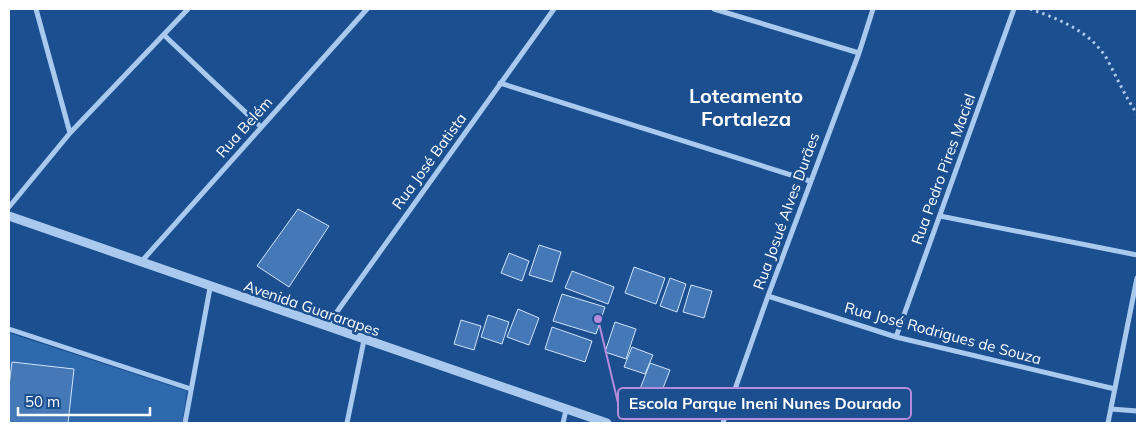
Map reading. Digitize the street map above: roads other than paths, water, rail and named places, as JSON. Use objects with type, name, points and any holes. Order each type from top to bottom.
[{"type":"street","points":[[36,9],[70,133]]},
{"type":"street","points":[[9,207],[70,133],[165,36],[188,9]]},
{"type":"street","name":"Rua Belém","points":[[141,262],[367,9]]},
{"type":"street","name":"Rua José Batista","points":[[326,327],[554,9]]},
{"type":"street","points":[[714,9],[860,53]]},
{"type":"street","name":"Rua Josué Alves Durães","points":[[723,423],[810,181],[860,53],[873,9]]},
{"type":"street","name":"Rua Pedro Pires Maciel","points":[[896,337],[1014,9]]},
{"type":"street","points":[[165,36],[261,127]]},
{"type":"street","points":[[500,83],[810,181]]},
{"type":"street","name":"Avenida Guararapes","points":[[9,216],[210,288],[607,423]]},
{"type":"street","points":[[940,216],[1137,255]]},
{"type":"street","points":[[1108,423],[1137,278]]},
{"type":"street","points":[[185,423],[210,288]]},
{"type":"street","name":"Rua José Rodrigues de Souza","points":[[768,296],[896,337],[1115,388]]},
{"type":"street","points":[[9,329],[191,388]]},
{"type":"street","points":[[347,423],[364,340]]},
{"type":"street","points":[[1111,409],[1137,411]]},
{"type":"street","points":[[563,423],[566,410]]},
{"type":"place","name":"Escola Parque Ineni Nunes Dourado","points":[[598,319]]},
{"type":"district","name":"Loteamento Fortaleza","points":[[746,106]]}]
